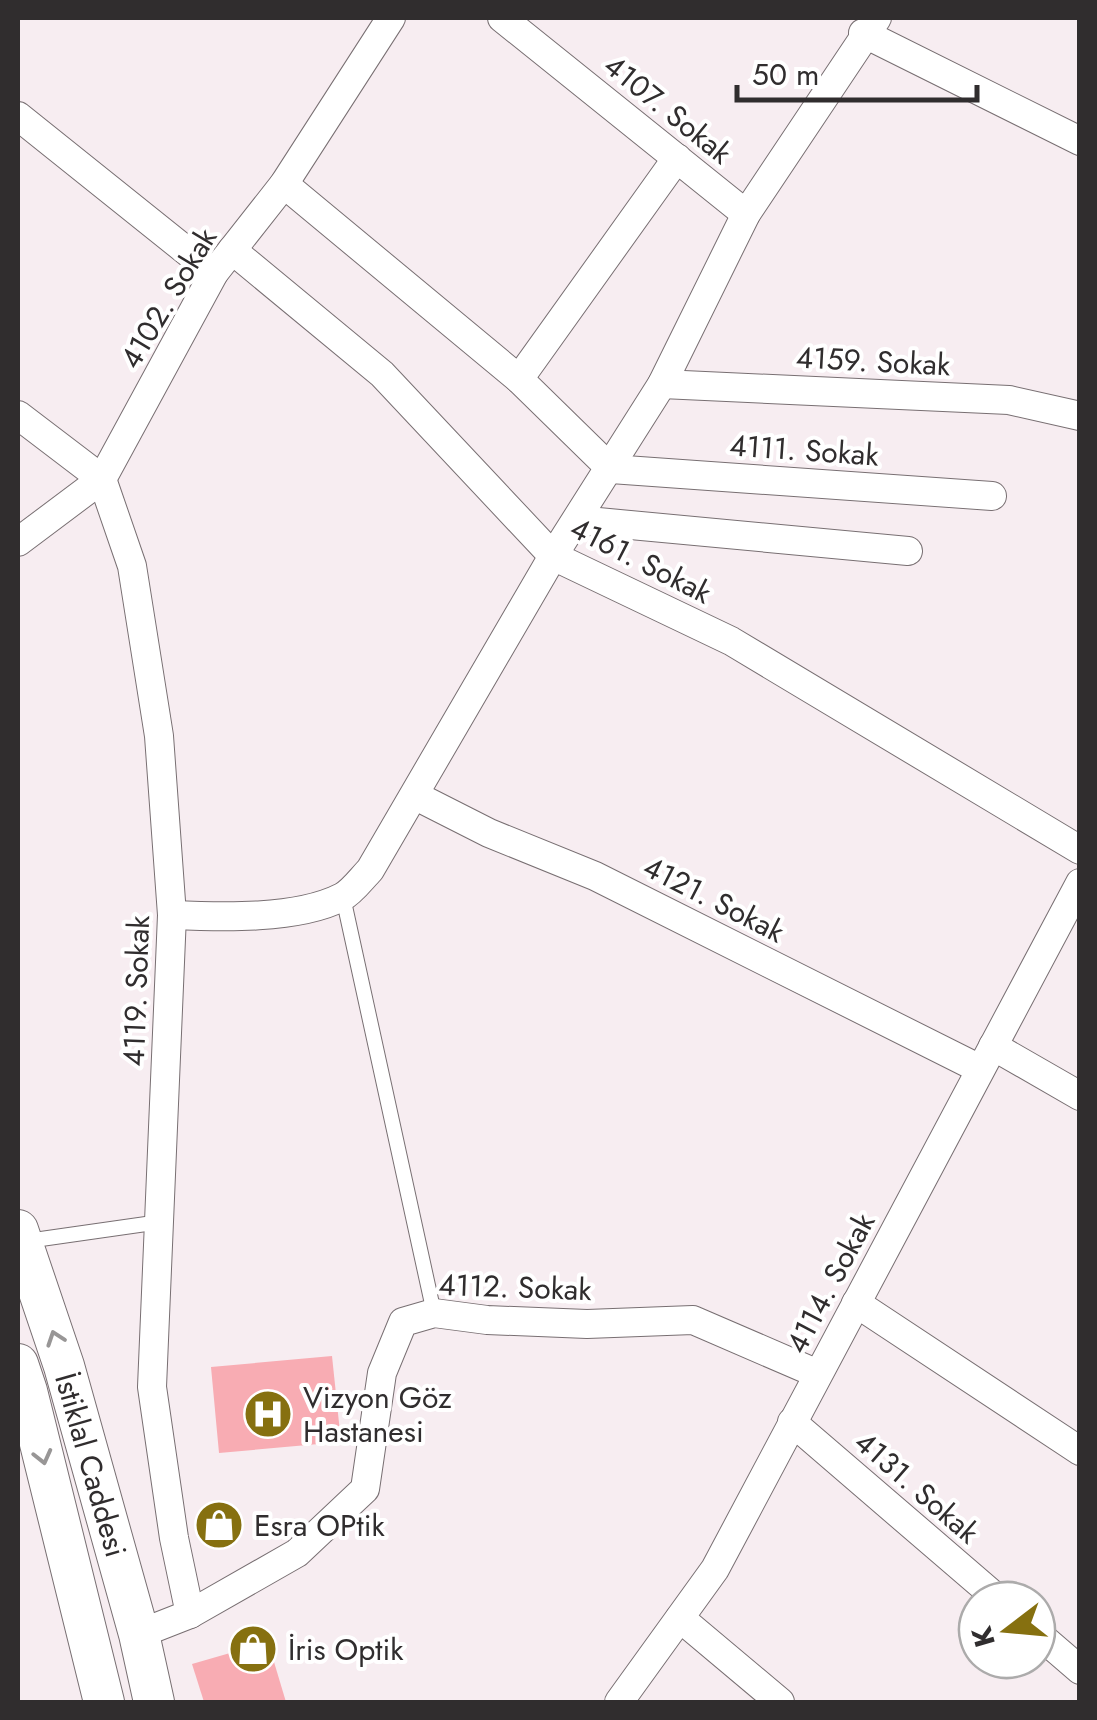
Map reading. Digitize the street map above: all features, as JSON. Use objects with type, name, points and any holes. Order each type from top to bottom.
[{"type":"main road","name":"İstiklal Caddesi","points":[[19,1238],[64,1366],[139,1634],[154,1702]]},
{"type":"main road","name":"İstiklal Caddesi","points":[[21,1383],[104,1702]]},
{"type":"street","name":"4102. Sokak","points":[[18,542],[102,480],[214,273],[284,184],[392,18]]},
{"type":"street","name":"4107. Sokak","points":[[502,18],[746,214]]},
{"type":"street","points":[[172,915],[241,918],[302,908],[344,896],[370,870],[554,556],[662,384],[746,214],[870,25],[1080,142]]},
{"type":"street","points":[[18,116],[214,273]]},
{"type":"street","points":[[519,379],[677,158]]},
{"type":"street","points":[[284,184],[519,379],[611,469]]},
{"type":"street","name":"4161. Sokak","points":[[232,250],[382,374],[554,556],[731,642],[1080,850]]},
{"type":"street","name":"4159. Sokak","points":[[662,384],[1009,400],[1080,416]]},
{"type":"street","points":[[18,415],[102,480]]},
{"type":"street","name":"4111. Sokak","points":[[611,469],[992,496]]},
{"type":"street","name":"4119. Sokak","points":[[102,480],[132,566],[159,736],[172,915],[152,1387],[174,1538],[190,1614]]},
{"type":"street","points":[[577,520],[908,551]]},
{"type":"street","name":"4121. Sokak","points":[[416,796],[489,833],[595,876],[1080,1096]]},
{"type":"street","name":"4114. Sokak","points":[[619,1702],[715,1569],[1080,882]]},
{"type":"street","points":[[856,1303],[1080,1450]]},
{"type":"street","name":"4112. Sokak","points":[[139,1634],[190,1614],[297,1553],[365,1488],[382,1373],[403,1322],[434,1313],[487,1320],[587,1324],[693,1320],[818,1374]]},
{"type":"street","name":"4131. Sokak","points":[[792,1422],[976,1580]]},
{"type":"street","points":[[680,1618],[780,1702]]},
{"type":"street","points":[[1057,1650],[1080,1670]]},
{"type":"lane","points":[[344,896],[434,1313]]},
{"type":"lane","points":[[19,1238],[160,1222]]},
{"type":"building","name":"Vizyon Göz Hastanesi","points":[[332,1356],[341,1442],[219,1453],[211,1367]]},
{"type":"building","points":[[268,1642],[286,1702],[204,1702],[192,1664]]},
{"type":"place","name":"Vizyon Göz Hastanesi","points":[[268,1414]]},
{"type":"place","name":"Esra OPtik","points":[[219,1525]]},
{"type":"place","name":"İris Optik","points":[[253,1649]]}]
